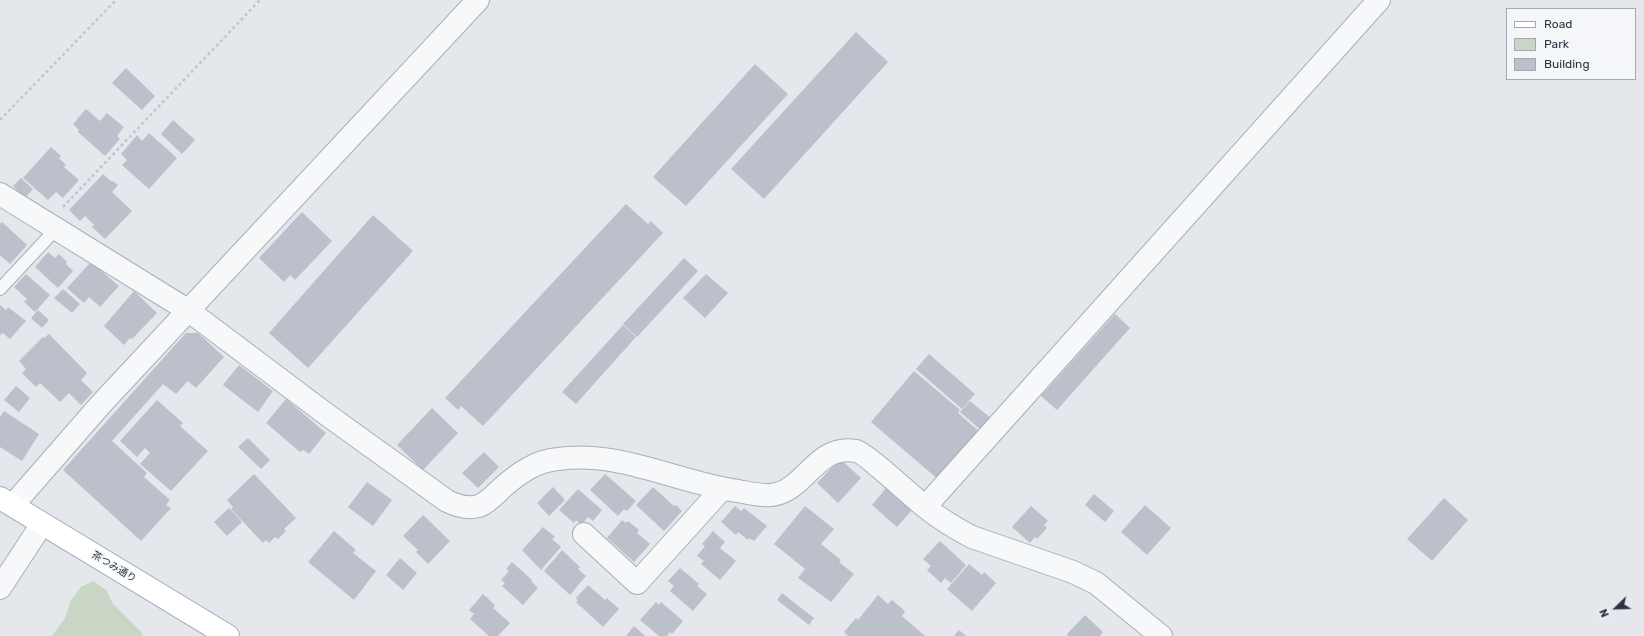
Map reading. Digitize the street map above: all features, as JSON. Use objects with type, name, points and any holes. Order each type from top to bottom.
[{"type":"main road","name":"茶つみ通り","points":[[6,502],[228,636]]},
{"type":"street","points":[[6,502],[189,311],[478,0]]},
{"type":"street","points":[[925,507],[1379,0]]},
{"type":"street","points":[[0,194],[53,225],[189,311],[326,414],[447,501],[461,507],[478,506],[487,502],[518,474],[540,462],[559,458],[599,458],[672,475],[708,487],[772,495],[786,490],[828,454],[843,449],[858,451],[925,507],[972,537],[1073,572],[1096,583],[1161,636]]},
{"type":"street","points":[[584,534],[637,583],[722,489]]},
{"type":"street","points":[[0,588],[42,524]]},
{"type":"lane","points":[[0,289],[53,225]]},
{"type":"path","points":[[0,120],[116,0]]},
{"type":"path","points":[[53,225],[260,0]]},
{"type":"green space","points":[[93,581],[106,590],[113,604],[141,632],[143,636],[52,636],[65,618],[71,600],[81,587]]},
{"type":"building","points":[[856,32],[888,62],[764,199],[731,169]]},
{"type":"building","points":[[755,64],[788,94],[686,206],[653,177]]},
{"type":"building","points":[[126,68],[155,96],[142,110],[112,83]]},
{"type":"building","points":[[86,109],[100,121],[107,113],[124,127],[117,136],[120,139],[105,156],[78,132],[79,130],[73,124]]},
{"type":"building","points":[[173,120],[195,140],[182,154],[161,134]]},
{"type":"building","points":[[149,133],[177,158],[149,189],[122,165],[127,160],[121,154],[137,135],[142,141]]},
{"type":"building","points":[[51,147],[61,156],[59,158],[66,165],[64,167],[79,180],[63,198],[56,192],[48,200],[23,178]]},
{"type":"building","points":[[103,174],[118,185],[112,192],[132,211],[105,239],[92,227],[94,225],[85,216],[80,221],[69,210]]},
{"type":"building","points":[[21,178],[33,189],[25,198],[13,186]]},
{"type":"building","points":[[626,204],[648,224],[651,221],[663,233],[483,426],[461,406],[458,410],[445,398]]},
{"type":"building","points":[[302,212],[332,241],[295,280],[290,275],[284,282],[259,258]]},
{"type":"building","points":[[373,215],[413,251],[308,368],[269,333]]},
{"type":"building","points":[[2,222],[27,245],[10,264],[0,255],[0,224]]},
{"type":"building","points":[[48,252],[55,258],[59,254],[73,271],[58,288],[35,267]]},
{"type":"building","points":[[684,258],[698,271],[637,337],[623,324]]},
{"type":"building","points":[[91,262],[119,286],[100,307],[89,297],[84,303],[67,288]]},
{"type":"building","points":[[26,274],[50,295],[35,312],[24,302],[27,299],[14,287]]},
{"type":"building","points":[[706,274],[728,293],[705,318],[683,298]]},
{"type":"building","points":[[63,289],[80,304],[72,313],[54,298]]},
{"type":"building","points":[[134,291],[157,313],[132,339],[130,338],[124,345],[104,326]]},
{"type":"building","points":[[0,305],[6,310],[8,307],[26,321],[10,339],[3,333],[0,335]]},
{"type":"building","points":[[38,310],[49,320],[42,328],[31,318]]},
{"type":"building","points":[[1115,314],[1130,328],[1057,410],[1041,396]]},
{"type":"building","points":[[623,325],[636,337],[576,404],[562,392]]},
{"type":"building","points":[[186,333],[198,333],[224,357],[196,388],[188,381],[176,394],[163,384],[112,441],[147,473],[144,477],[170,500],[166,505],[171,508],[141,541],[63,470]]},
{"type":"building","points":[[49,334],[87,373],[81,380],[93,392],[81,405],[69,393],[60,402],[40,383],[36,387],[22,373],[26,369],[19,361],[43,337],[44,338]]},
{"type":"building","points":[[929,354],[975,394],[962,409],[916,369]]},
{"type":"building","points":[[239,365],[273,391],[258,412],[223,385]]},
{"type":"building","points":[[914,371],[960,410],[958,413],[981,433],[940,481],[871,422]]},
{"type":"building","points":[[16,386],[30,398],[19,412],[4,400]]},
{"type":"building","points":[[286,399],[326,433],[309,454],[303,450],[300,452],[266,423]]},
{"type":"building","points":[[157,400],[183,423],[180,426],[208,451],[171,491],[140,464],[150,453],[145,448],[137,457],[120,441]]},
{"type":"building","points":[[970,401],[992,419],[982,431],[960,412]]},
{"type":"building","points":[[432,408],[458,433],[423,470],[397,445]]},
{"type":"building","points":[[4,411],[39,434],[22,461],[0,447],[0,417]]},
{"type":"building","points":[[248,438],[270,460],[261,469],[238,447]]},
{"type":"building","points":[[484,452],[499,467],[478,488],[462,473]]},
{"type":"building","points":[[840,459],[861,478],[838,503],[817,483]]},
{"type":"building","points":[[254,474],[296,518],[284,529],[286,531],[278,539],[275,537],[269,543],[266,540],[263,543],[231,509],[233,507],[227,500]]},
{"type":"building","points":[[605,474],[636,501],[627,511],[624,509],[618,516],[590,490]]},
{"type":"building","points":[[367,482],[392,500],[373,526],[348,507]]},
{"type":"building","points":[[553,487],[565,500],[549,516],[537,503]]},
{"type":"building","points":[[653,487],[674,506],[676,505],[682,511],[664,531],[636,505]]},
{"type":"building","points":[[886,488],[912,510],[897,527],[872,505]]},
{"type":"building","points":[[578,489],[602,510],[593,521],[588,517],[581,525],[576,520],[574,523],[559,510]]},
{"type":"building","points":[[1094,494],[1114,511],[1105,522],[1085,505]]},
{"type":"building","points":[[1444,498],[1468,520],[1432,561],[1407,539]]},
{"type":"building","points":[[1145,505],[1171,528],[1147,555],[1121,532]]},
{"type":"building","points":[[735,506],[741,511],[744,508],[767,526],[754,541],[749,538],[748,540],[738,532],[736,535],[721,522]]},
{"type":"building","points":[[805,506],[834,529],[821,544],[841,560],[839,562],[854,574],[831,602],[798,578],[805,569],[774,544]]},
{"type":"building","points":[[1031,506],[1048,521],[1044,525],[1047,528],[1037,539],[1035,537],[1030,543],[1012,527]]},
{"type":"building","points":[[229,508],[242,522],[227,536],[214,522]]},
{"type":"building","points":[[423,515],[450,541],[428,564],[416,552],[418,550],[403,536]]},
{"type":"building","points":[[622,520],[626,523],[628,521],[639,530],[637,533],[650,544],[634,562],[607,538]]},
{"type":"building","points":[[543,527],[555,537],[552,539],[561,547],[541,570],[522,550]]},
{"type":"building","points":[[334,531],[356,550],[353,553],[376,571],[354,600],[308,562]]},
{"type":"building","points":[[713,531],[725,542],[720,548],[736,561],[720,580],[701,564],[704,561],[697,556],[705,546],[702,544]]},
{"type":"building","points":[[940,541],[966,565],[951,583],[945,578],[941,583],[927,570],[931,566],[923,559]]},
{"type":"building","points":[[562,550],[580,567],[578,569],[586,576],[570,595],[544,571]]},
{"type":"building","points":[[400,558],[417,573],[403,590],[386,575]]},
{"type":"building","points":[[512,562],[532,580],[531,581],[538,588],[523,605],[502,586],[505,583],[501,580],[509,571],[506,569]]},
{"type":"building","points":[[969,564],[982,575],[984,572],[996,583],[972,611],[947,589]]},
{"type":"building","points":[[680,568],[699,584],[697,586],[707,594],[693,611],[670,591],[674,586],[668,581]]},
{"type":"building","points":[[588,585],[605,600],[607,598],[619,609],[603,627],[576,602],[578,600],[576,598]]},
{"type":"building","points":[[782,593],[814,618],[809,625],[777,600]]},
{"type":"building","points":[[483,594],[495,605],[493,608],[510,623],[498,636],[489,636],[470,619],[474,614],[469,610]]},
{"type":"building","points":[[878,595],[888,604],[892,600],[905,611],[902,616],[925,636],[848,636],[844,632],[856,618],[858,620]]},
{"type":"building","points":[[656,602],[659,605],[661,602],[683,621],[672,634],[670,632],[667,636],[659,636],[640,620]]},
{"type":"building","points":[[1085,615],[1103,632],[1100,636],[1068,636],[1067,634]]},
{"type":"building","points":[[634,626],[645,636],[626,636]]},
{"type":"building","points":[[959,630],[966,636],[954,636]]}]
